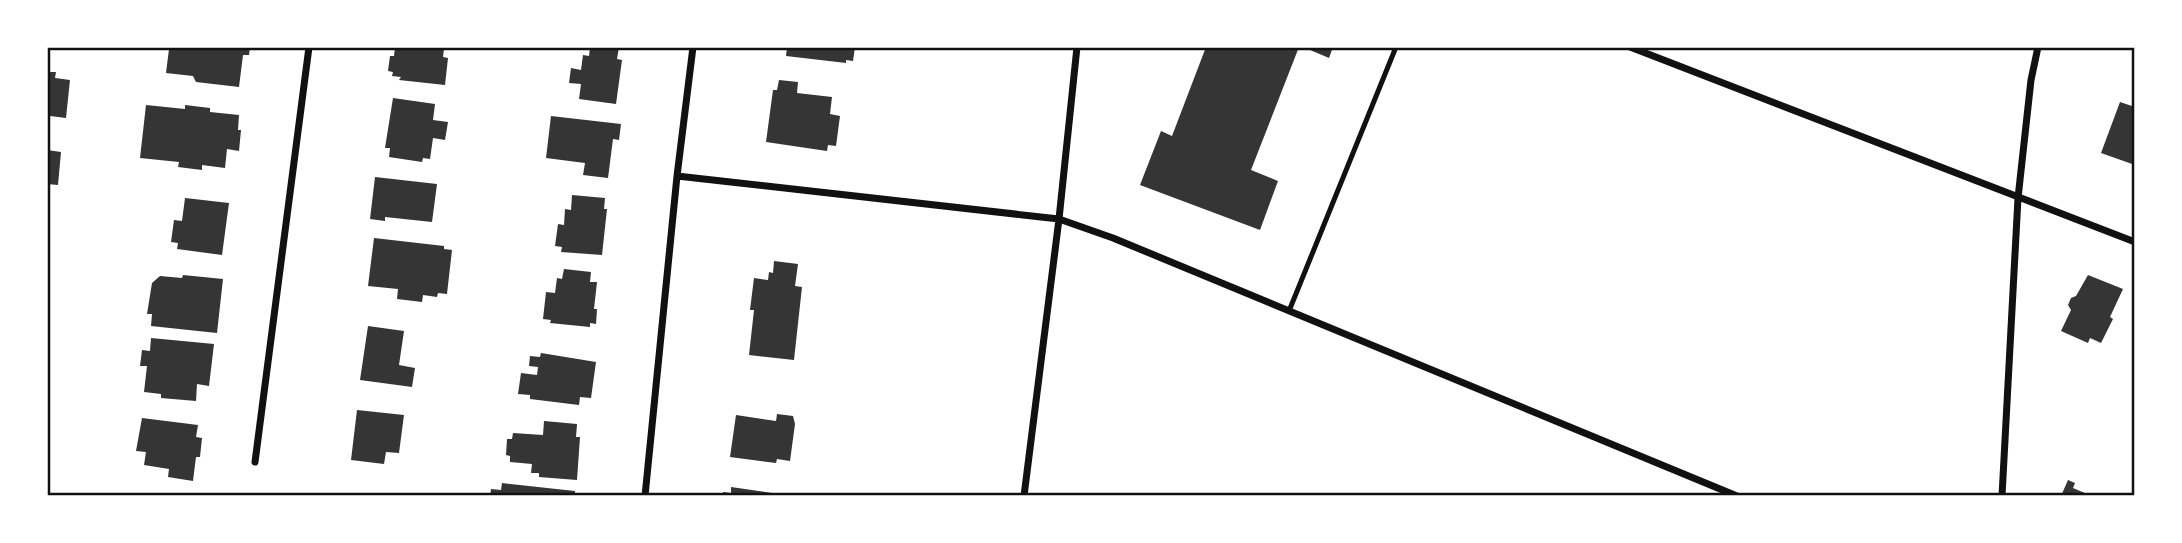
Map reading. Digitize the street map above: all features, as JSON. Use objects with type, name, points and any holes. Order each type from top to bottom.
[{"type":"street","points":[[255,462],[309,47]]},
{"type":"street","points":[[645,496],[677,176],[693,47]]},
{"type":"street","points":[[1024,496],[1059,219],[1077,47]]},
{"type":"street","points":[[1630,47],[2135,242]]},
{"type":"street","points":[[2001,496],[2018,198],[2031,80],[2038,47]]},
{"type":"street","points":[[677,176],[1059,219],[1095,230],[1737,496]]},
{"type":"lane","points":[[1289,311],[1396,47]]},
{"type":"building","points":[[185,47],[250,47],[249,55],[243,55],[239,87],[196,82],[193,76],[166,73],[169,49],[185,50]]},
{"type":"building","points":[[395,47],[444,49],[443,57],[448,58],[445,85],[399,80],[401,77],[392,76],[393,72],[388,71],[390,56],[394,56]]},
{"type":"building","points":[[590,47],[619,47],[617,59],[622,60],[616,104],[579,99],[581,84],[569,83],[571,68],[581,70],[583,55],[589,56]]},
{"type":"building","points":[[787,47],[855,47],[853,61],[846,60],[846,63],[786,56]]},
{"type":"building","points":[[1206,47],[1299,47],[1251,170],[1278,181],[1260,230],[1140,185],[1161,131],[1172,136]]},
{"type":"building","points":[[1303,47],[1333,47],[1329,58]]},
{"type":"building","points":[[47,72],[56,72],[55,78],[70,80],[66,118],[50,116],[49,123],[47,123]]},
{"type":"building","points":[[779,80],[798,82],[797,93],[832,97],[830,114],[840,116],[836,146],[828,145],[827,151],[766,142],[773,90],[777,90]]},
{"type":"building","points":[[393,98],[435,104],[433,120],[448,122],[445,140],[433,138],[430,159],[423,158],[422,162],[389,157],[390,148],[385,148]]},
{"type":"building","points":[[2120,102],[2135,107],[2135,165],[2101,153]]},
{"type":"building","points":[[146,105],[185,109],[185,105],[210,108],[210,112],[239,115],[239,151],[227,149],[225,168],[202,165],[202,170],[178,167],[179,162],[140,158]]},
{"type":"building","points":[[551,116],[621,124],[619,140],[613,139],[608,178],[583,175],[585,163],[546,158]]},
{"type":"building","points":[[47,150],[61,152],[58,185],[47,184]]},
{"type":"building","points":[[375,177],[437,184],[432,222],[385,217],[385,221],[370,219]]},
{"type":"building","points":[[572,195],[605,198],[604,209],[607,209],[602,255],[561,252],[562,247],[555,246],[558,224],[564,225],[565,209],[571,210]]},
{"type":"building","points":[[185,198],[229,203],[222,255],[177,249],[178,243],[171,242],[174,220],[182,221]]},
{"type":"building","points":[[374,238],[444,246],[444,249],[452,250],[447,294],[438,293],[437,297],[423,295],[422,302],[397,299],[398,289],[368,286]]},
{"type":"building","points":[[774,261],[798,264],[795,286],[802,287],[794,360],[749,355],[754,278],[768,280],[769,272],[773,273]]},
{"type":"building","points":[[564,269],[591,272],[590,282],[597,282],[594,309],[597,309],[596,324],[590,323],[590,327],[550,323],[551,320],[543,319],[546,292],[555,293],[557,278],[562,279]]},
{"type":"building","points":[[183,275],[223,279],[217,333],[151,326],[152,314],[147,314],[152,283],[160,276],[182,278]]},
{"type":"building","points":[[2088,275],[2123,289],[2101,343],[2090,338],[2088,343],[2061,331],[2071,310],[2068,305],[2071,298],[2076,296]]},
{"type":"building","points":[[368,326],[404,331],[399,365],[415,368],[412,387],[360,380]]},
{"type":"building","points":[[151,338],[214,344],[209,386],[197,384],[196,401],[161,398],[161,394],[144,392],[147,366],[140,366],[142,350],[150,351]]},
{"type":"building","points":[[541,353],[596,362],[591,398],[580,397],[579,405],[530,399],[530,395],[518,394],[521,373],[537,375],[538,367],[529,366],[530,356],[540,357]]},
{"type":"building","points":[[357,410],[404,415],[399,453],[386,452],[384,464],[351,460]]},
{"type":"building","points":[[777,414],[793,416],[795,424],[790,461],[777,459],[776,463],[730,457],[736,415],[776,421]]},
{"type":"building","points":[[142,418],[198,425],[196,437],[202,438],[193,481],[168,477],[169,469],[144,465],[146,452],[136,451]]},
{"type":"building","points":[[544,421],[577,424],[576,437],[580,437],[577,480],[539,477],[539,473],[531,473],[532,464],[510,462],[510,456],[506,455],[507,439],[512,439],[513,433],[543,435]]},
{"type":"building","points":[[2068,480],[2075,483],[2073,488],[2092,496],[2061,496]]},
{"type":"building","points":[[502,483],[575,491],[575,496],[490,496],[491,489],[501,490]]},
{"type":"building","points":[[731,487],[779,496],[723,496],[723,492],[731,493]]}]
